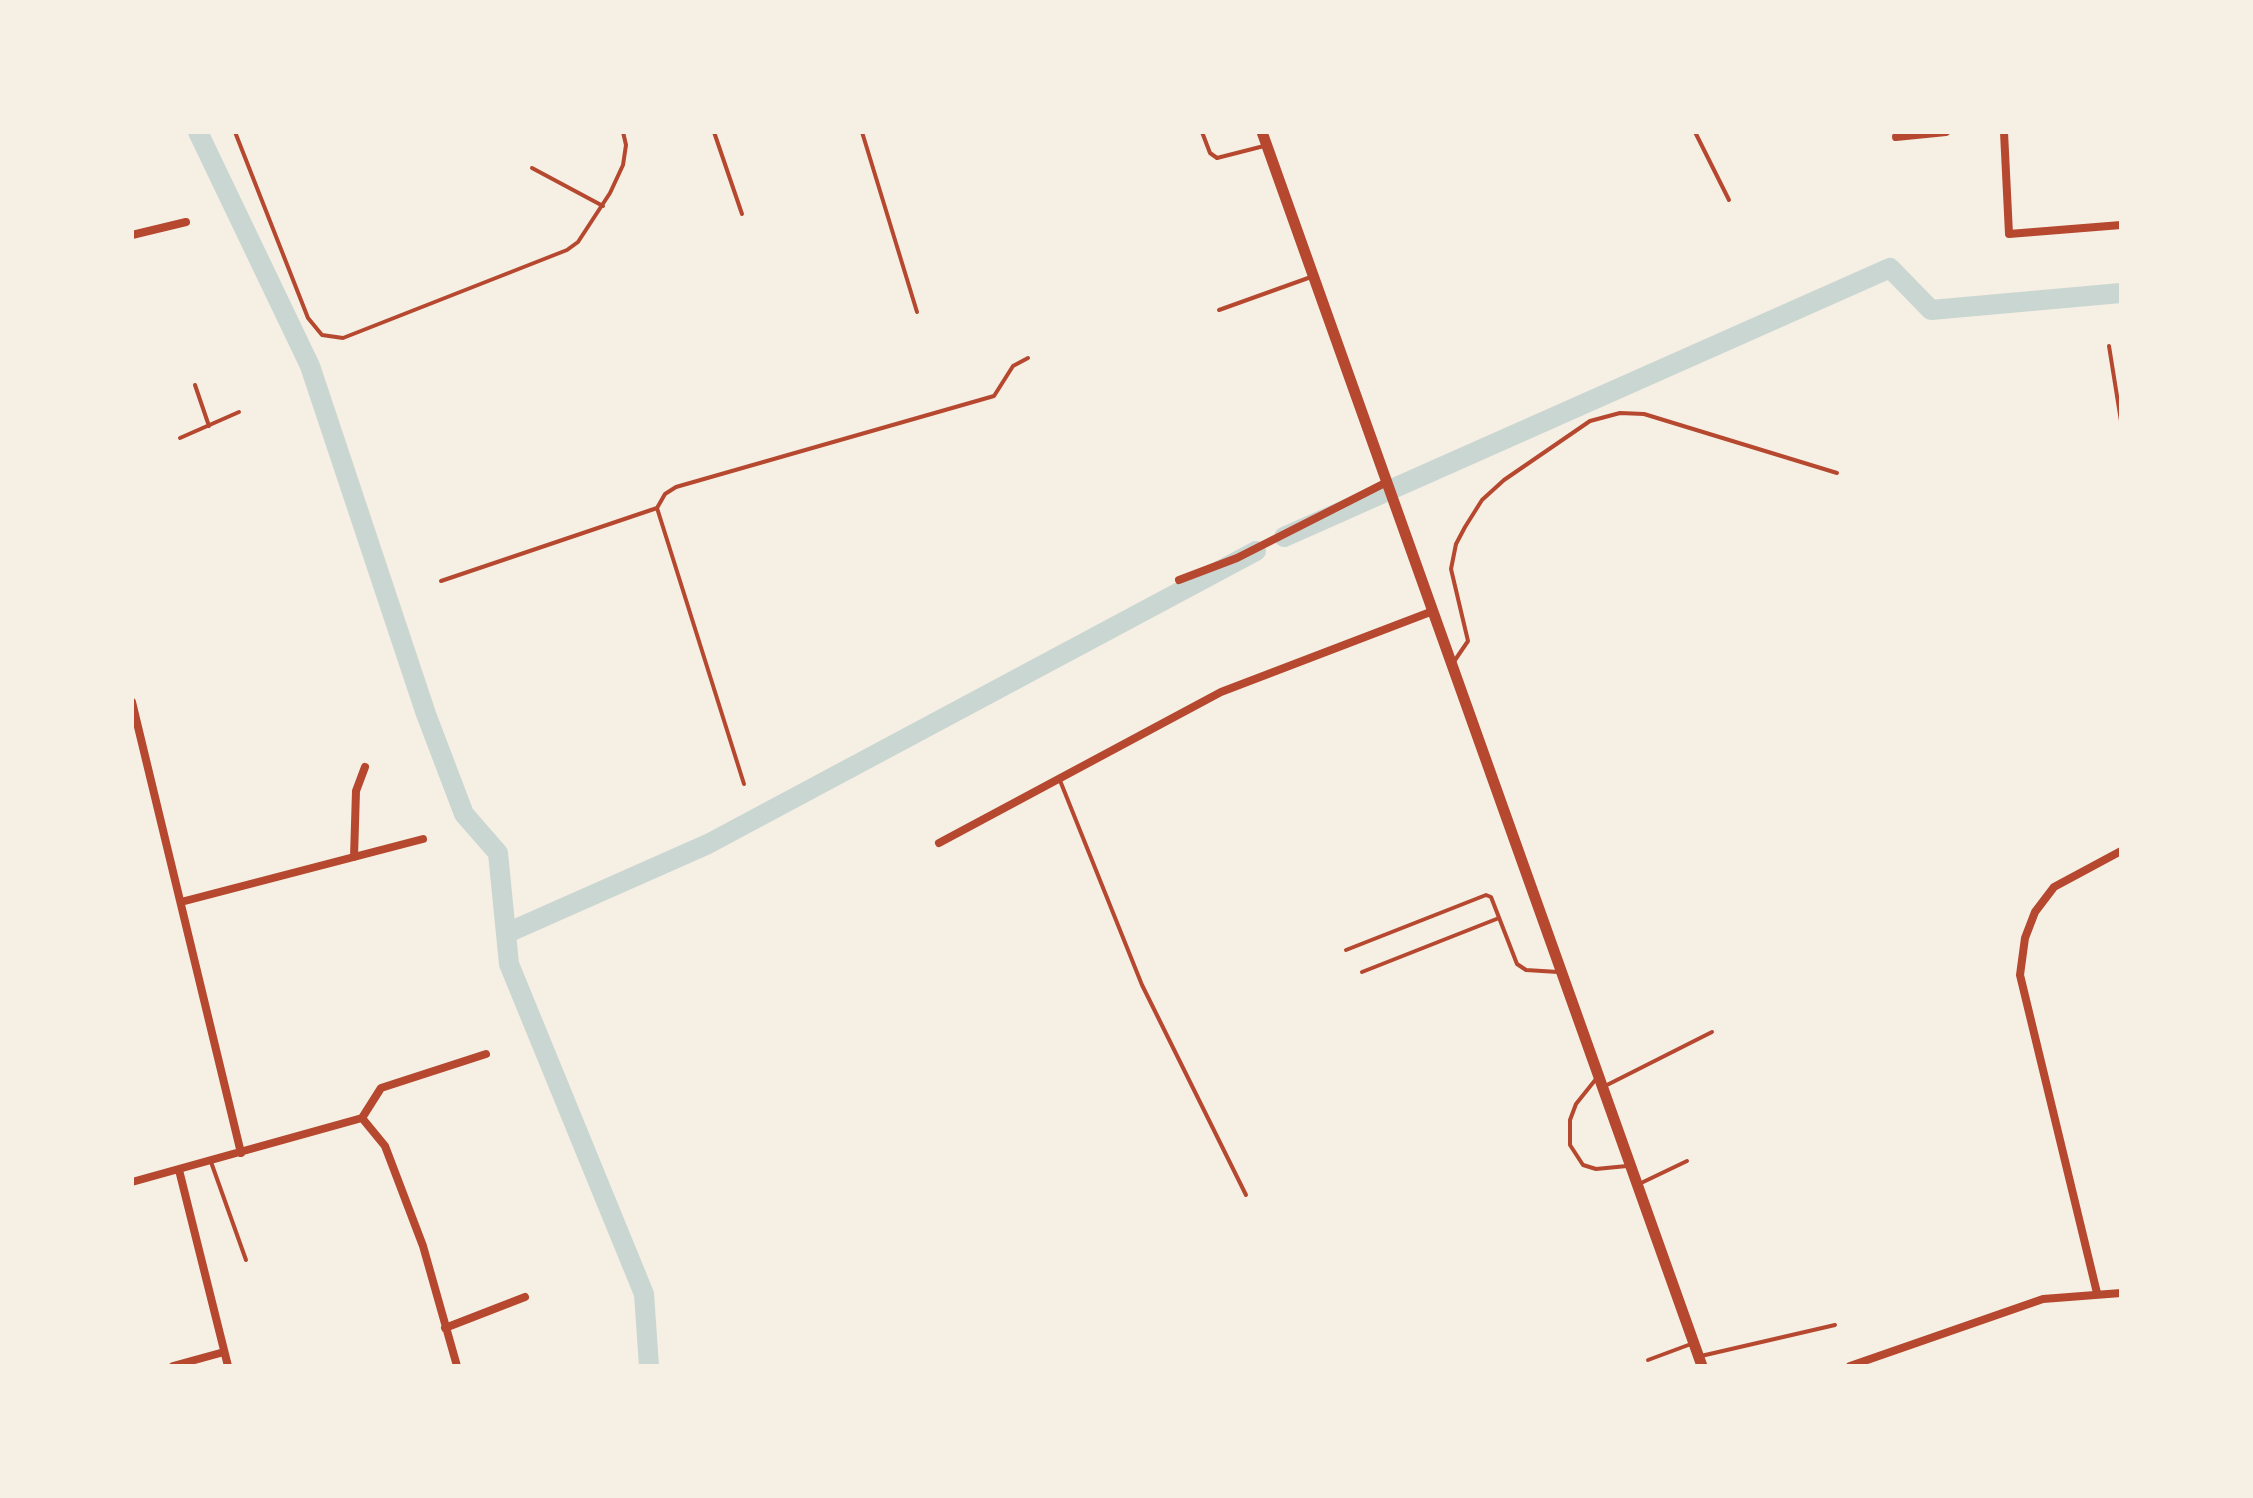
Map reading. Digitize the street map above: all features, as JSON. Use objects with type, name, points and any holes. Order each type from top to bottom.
[{"type":"street","points":[[1262,132],[1700,1361]]},
{"type":"street","points":[[1896,137],[1946,132]]},
{"type":"street","points":[[2004,132],[2009,234],[2121,225]]},
{"type":"street","points":[[132,235],[186,222]]},
{"type":"street","points":[[1179,580],[1237,558],[1387,484]]},
{"type":"street","points":[[939,843],[1221,692],[1433,611]]},
{"type":"street","points":[[132,702],[241,1153]]},
{"type":"street","points":[[354,857],[356,791],[365,767]]},
{"type":"street","points":[[181,902],[423,839]]},
{"type":"street","points":[[2097,1293],[2020,975],[2025,938],[2035,912],[2054,887],[2121,851]]},
{"type":"street","points":[[132,1182],[362,1118],[381,1088],[486,1054]]},
{"type":"street","points":[[362,1118],[385,1146],[423,1246],[457,1366]]},
{"type":"street","points":[[179,1170],[228,1366]]},
{"type":"street","points":[[1850,1366],[2043,1299],[2121,1293]]},
{"type":"street","points":[[445,1328],[525,1297]]},
{"type":"street","points":[[173,1366],[224,1352]]},
{"type":"lane","points":[[235,132],[308,318],[322,335],[343,338],[567,250],[586,234],[623,165],[626,145],[623,132]]},
{"type":"lane","points":[[714,132],[742,214]]},
{"type":"lane","points":[[862,132],[917,312]]},
{"type":"lane","points":[[1202,132],[1210,153],[1217,158],[1267,145]]},
{"type":"lane","points":[[1695,132],[1729,200]]},
{"type":"lane","points":[[532,168],[603,206]]},
{"type":"lane","points":[[1219,310],[1313,277]]},
{"type":"lane","points":[[2109,346],[2121,421]]},
{"type":"lane","points":[[441,581],[657,508],[665,494],[676,487],[994,396],[1013,366],[1028,358]]},
{"type":"lane","points":[[195,385],[209,426]]},
{"type":"lane","points":[[180,438],[239,412]]},
{"type":"lane","points":[[1452,665],[1468,641],[1451,569],[1456,544],[1465,527],[1482,500],[1504,480],[1590,421],[1620,413],[1644,414],[1837,473]]},
{"type":"lane","points":[[657,508],[744,784]]},
{"type":"lane","points":[[1059,778],[1142,985],[1246,1195]]},
{"type":"lane","points":[[1346,950],[1477,895],[1491,897],[1517,964],[1526,970],[1561,971]]},
{"type":"lane","points":[[1362,972],[1499,918]]},
{"type":"lane","points":[[1630,1166],[1596,1169],[1583,1165],[1570,1145],[1570,1120],[1576,1104],[1600,1082],[1712,1032]]},
{"type":"lane","points":[[1637,1185],[1687,1161]]},
{"type":"lane","points":[[211,1162],[246,1260]]},
{"type":"lane","points":[[1700,1361],[1835,1325]]},
{"type":"lane","points":[[1648,1360],[1693,1344]]},
{"type":"waterway","points":[[198,132],[310,366],[426,714],[464,814],[498,853],[509,964],[644,1294],[649,1366]]},
{"type":"waterway","points":[[1284,537],[1890,268],[1931,310],[2121,293]]},
{"type":"waterway","points":[[507,933],[708,844],[1256,551]]}]
